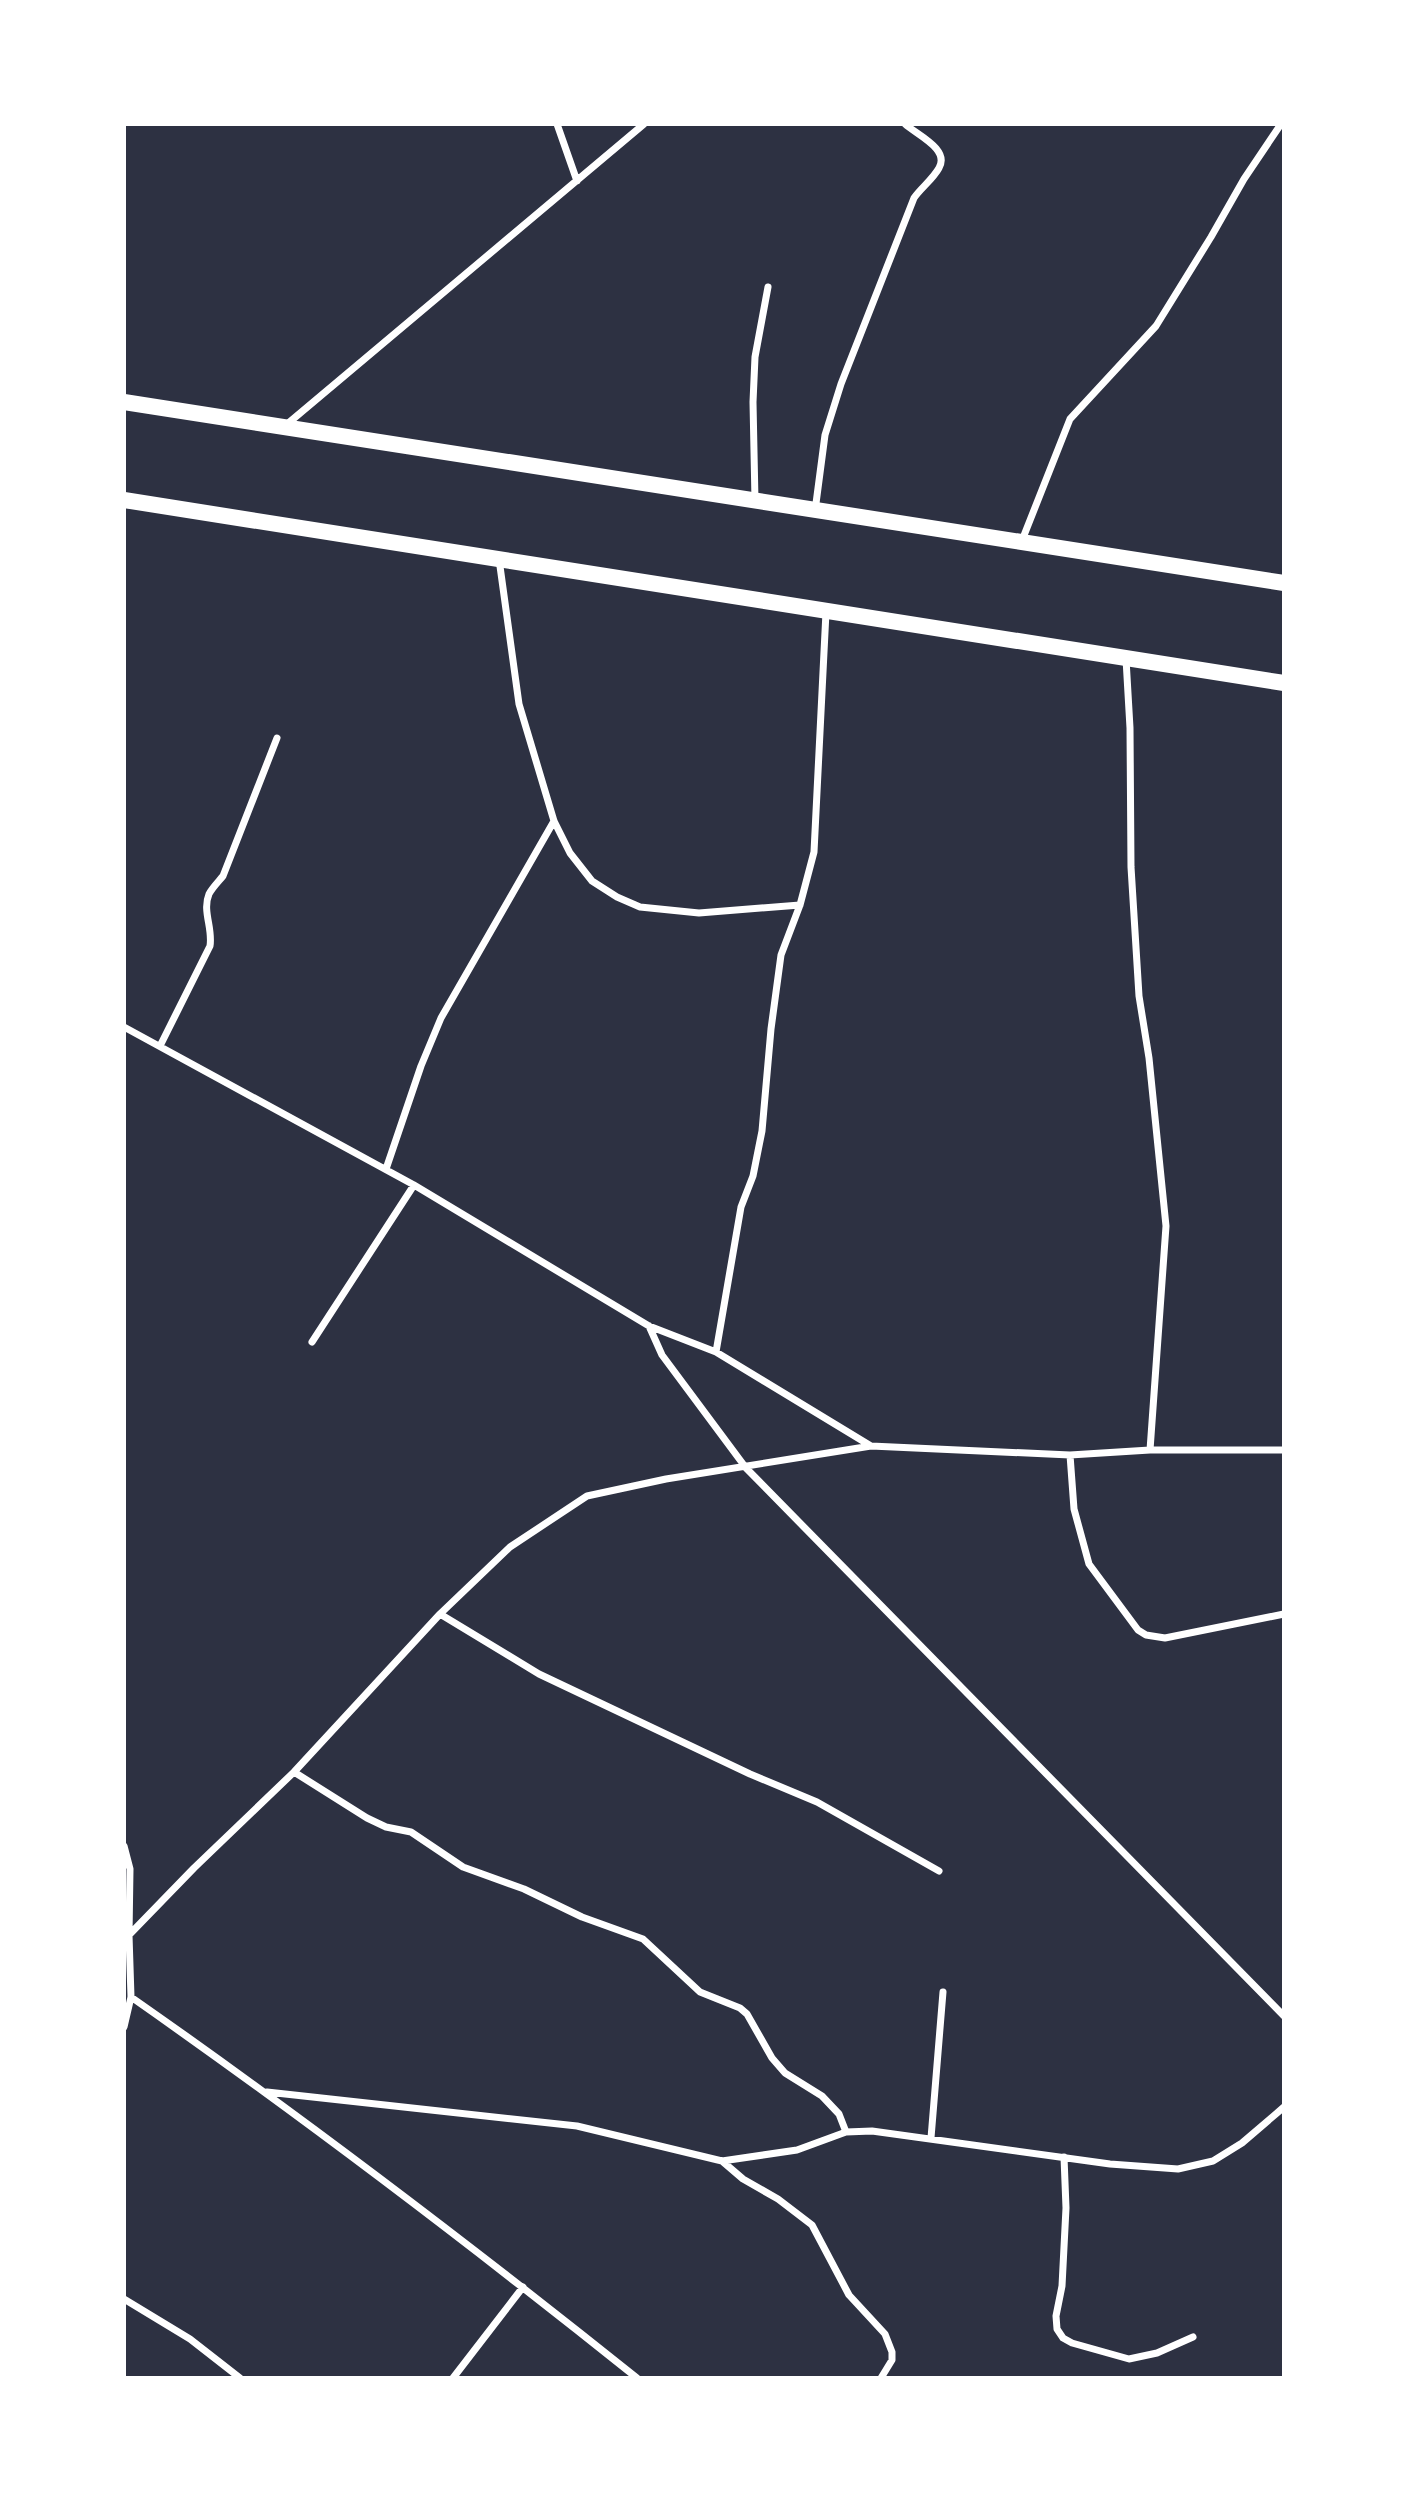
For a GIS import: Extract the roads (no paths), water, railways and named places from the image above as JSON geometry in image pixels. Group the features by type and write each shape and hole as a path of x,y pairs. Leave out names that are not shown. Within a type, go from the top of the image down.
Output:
{"highway":[{"path":"124,402 1284,583"},
{"path":"124,500 1284,683"}],"street":[{"path":"557,124 577,181"},
{"path":"283,428 644,124"},
{"path":"815,511 825,435 841,384 914,198 939,169 942,160 939,149 905,124"},
{"path":"1020,543 1070,419 1156,326 1212,237 1244,179 1281,124"},
{"path":"755,502 755,357 768,287"},
{"path":"499,558 519,704 554,821 569,853 592,881 617,897 640,907 699,913 800,905"},
{"path":"716,1352 741,1207 753,1176 762,1131 781,955 800,905 814,852 826,611"},
{"path":"1126,659 1130,728 1130,867 1139,996 1149,1058 1166,1226 1150,1450"},
{"path":"160,1046 210,946 212,934 206,910 210,894 223,876 277,738"},
{"path":"386,1170 421,1066 441,1018 554,821"},
{"path":"124,1027 414,1185 649,1326 716,1352 871,1446"},
{"path":"312,1342 414,1185"},
{"path":"649,1326 662,1355 746,1468 1284,2016"},
{"path":"126,1935 294,1772 440,1614 510,1547 587,1496 666,1479 871,1446 1070,1455 1150,1450 1284,1450"},
{"path":"1070,1455 1074,1509 1089,1564 1138,1630 1146,1635 1165,1638 1284,1614"},
{"path":"440,1614 539,1674 738,1768 817,1802 939,1871"},
{"path":"294,1772 376,1822 411,1832 463,1867 524,1889 582,1917 643,1939 701,1993 740,2008 747,2014 772,2058 785,2073 822,2096 839,2114 846,2132"},
{"path":"124,1846 130,1869 126,1935 131,1997 124,2026"},
{"path":"932,2138 943,1992"},
{"path":"131,1997 267,2092 523,2287 637,2378"},
{"path":"267,2092 577,2126 722,2161 797,2150 846,2132 872,2130 1110,2164 1178,2169 1213,2161 1242,2143 1284,2107"},
{"path":"1064,2157 1066,2208 1062,2286 1056,2316 1057,2329 1063,2338 1129,2359 1157,2353 1193,2337"},
{"path":"722,2161 743,2179 778,2199 812,2225 849,2295 885,2333 892,2360 881,2378"},
{"path":"453,2378 523,2287"},
{"path":"124,2299 190,2339 240,2378"}]}
